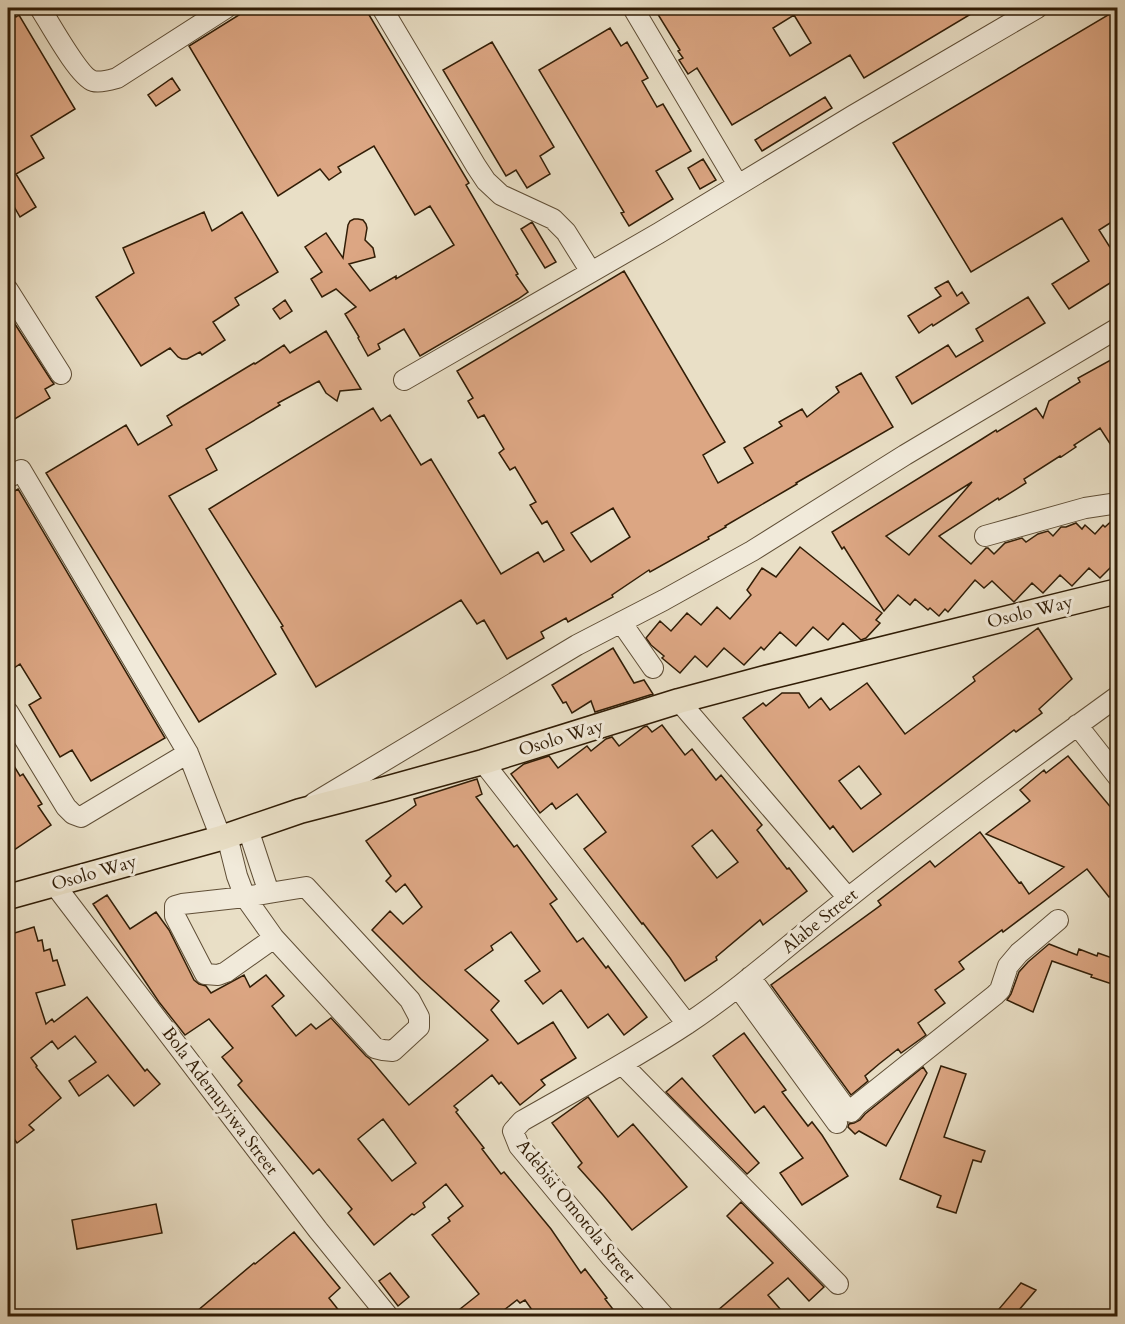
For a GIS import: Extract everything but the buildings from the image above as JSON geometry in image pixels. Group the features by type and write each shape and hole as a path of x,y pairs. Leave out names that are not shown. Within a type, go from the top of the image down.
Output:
{"main road":[{"name":"Osolo Way","path":"8,897 232,834 300,811 483,762 679,701 1118,591"}],"street":[{"path":"40,8 76,66 91,80 102,81 117,78 226,8"},
{"path":"382,8 486,181 501,195 553,219 566,232 591,272"},
{"path":"633,8 738,185"},
{"path":"404,380 1037,8"},
{"path":"8,290 61,374"},
{"path":"300,811 577,645 752,551 1118,328"},
{"path":"8,478 21,470 188,753 232,834 269,893"},
{"path":"985,536 1085,508 1118,503"},
{"path":"621,622 653,668"},
{"name":"Alabe Street","path":"513,1131 522,1120 622,1064 687,1024 744,982 941,826 1118,696"},
{"path":"679,701 848,898"},
{"path":"8,712 66,807 81,818 188,753"},
{"path":"1077,725 1118,777"},
{"path":"483,762 687,1024"},
{"path":"232,834 237,876 245,897 274,938 375,1048 393,1051 419,1027 419,1017 410,1000 306,887 245,897 175,906 175,916 205,974 218,975 226,972 274,938"},
{"name":"Bola Ademuyiwa Street","path":"54,884 318,1230 388,1317"},
{"path":"744,982 851,1112 995,996 1000,990 1008,966 1019,953 1058,920"},
{"path":"744,982 837,1123"},
{"path":"622,1064 838,1284"},
{"name":"Adebisi Omotola Street","path":"513,1131 519,1146 664,1317"}]}
